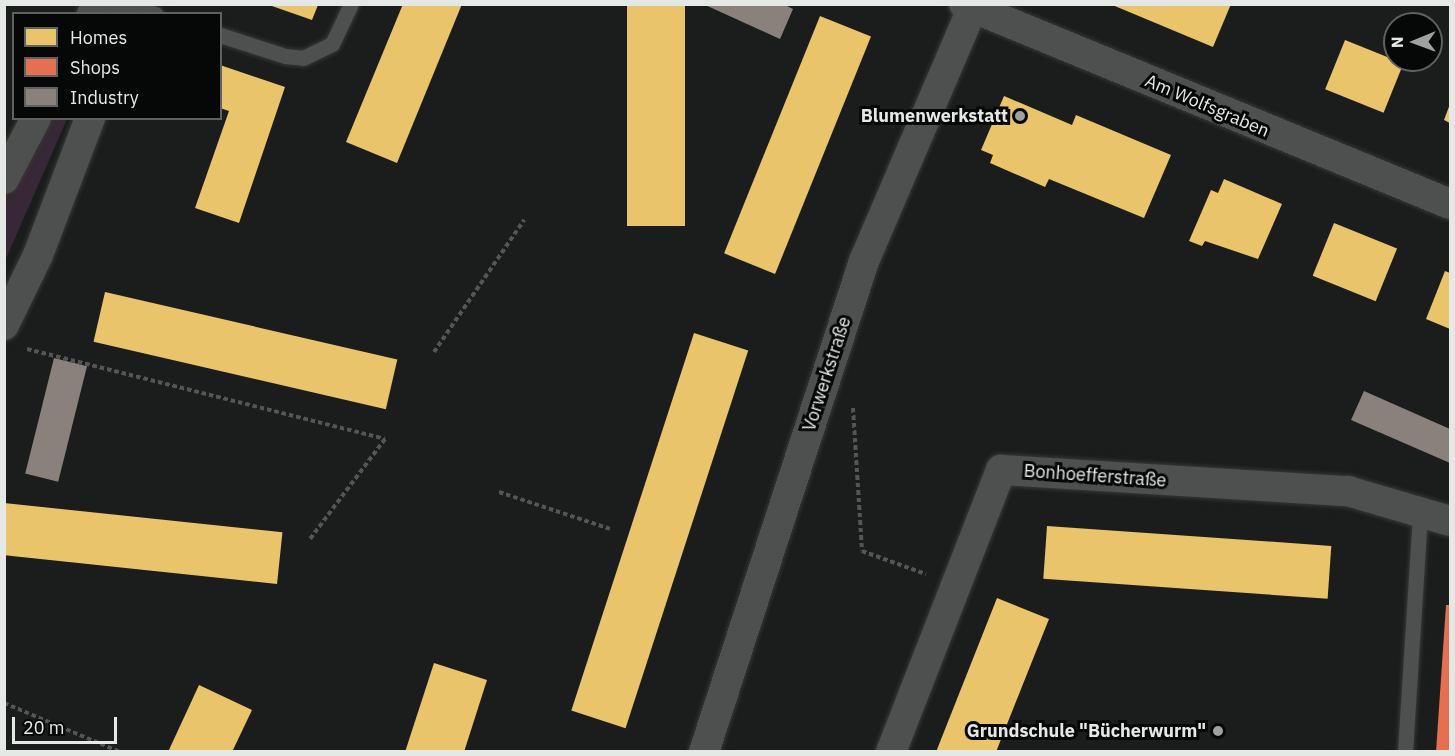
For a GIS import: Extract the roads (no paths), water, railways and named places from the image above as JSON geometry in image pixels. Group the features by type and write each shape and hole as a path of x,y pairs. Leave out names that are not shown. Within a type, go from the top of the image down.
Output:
{"street":[{"name":"Am Wolfsgraben","path":"970,6 1450,204"},
{"name":"Vorwerkstraße","path":"704,752 864,261 970,6"},
{"path":"4,179 35,120"},
{"path":"10,336 89,120"},
{"name":"Bonhoefferstraße","path":"891,752 1001,470 1348,491 1450,521"}],"lane":[{"path":"222,36 285,56 303,58 332,44 351,4"},
{"path":"129,5 149,12"},
{"path":"1405,752 1420,511"}],"place":[{"name":"Blumenwerkstatt","path":"1020,116"},
{"name":"Grundschule \"Bücherwurm\"","path":"1218,731"}]}
